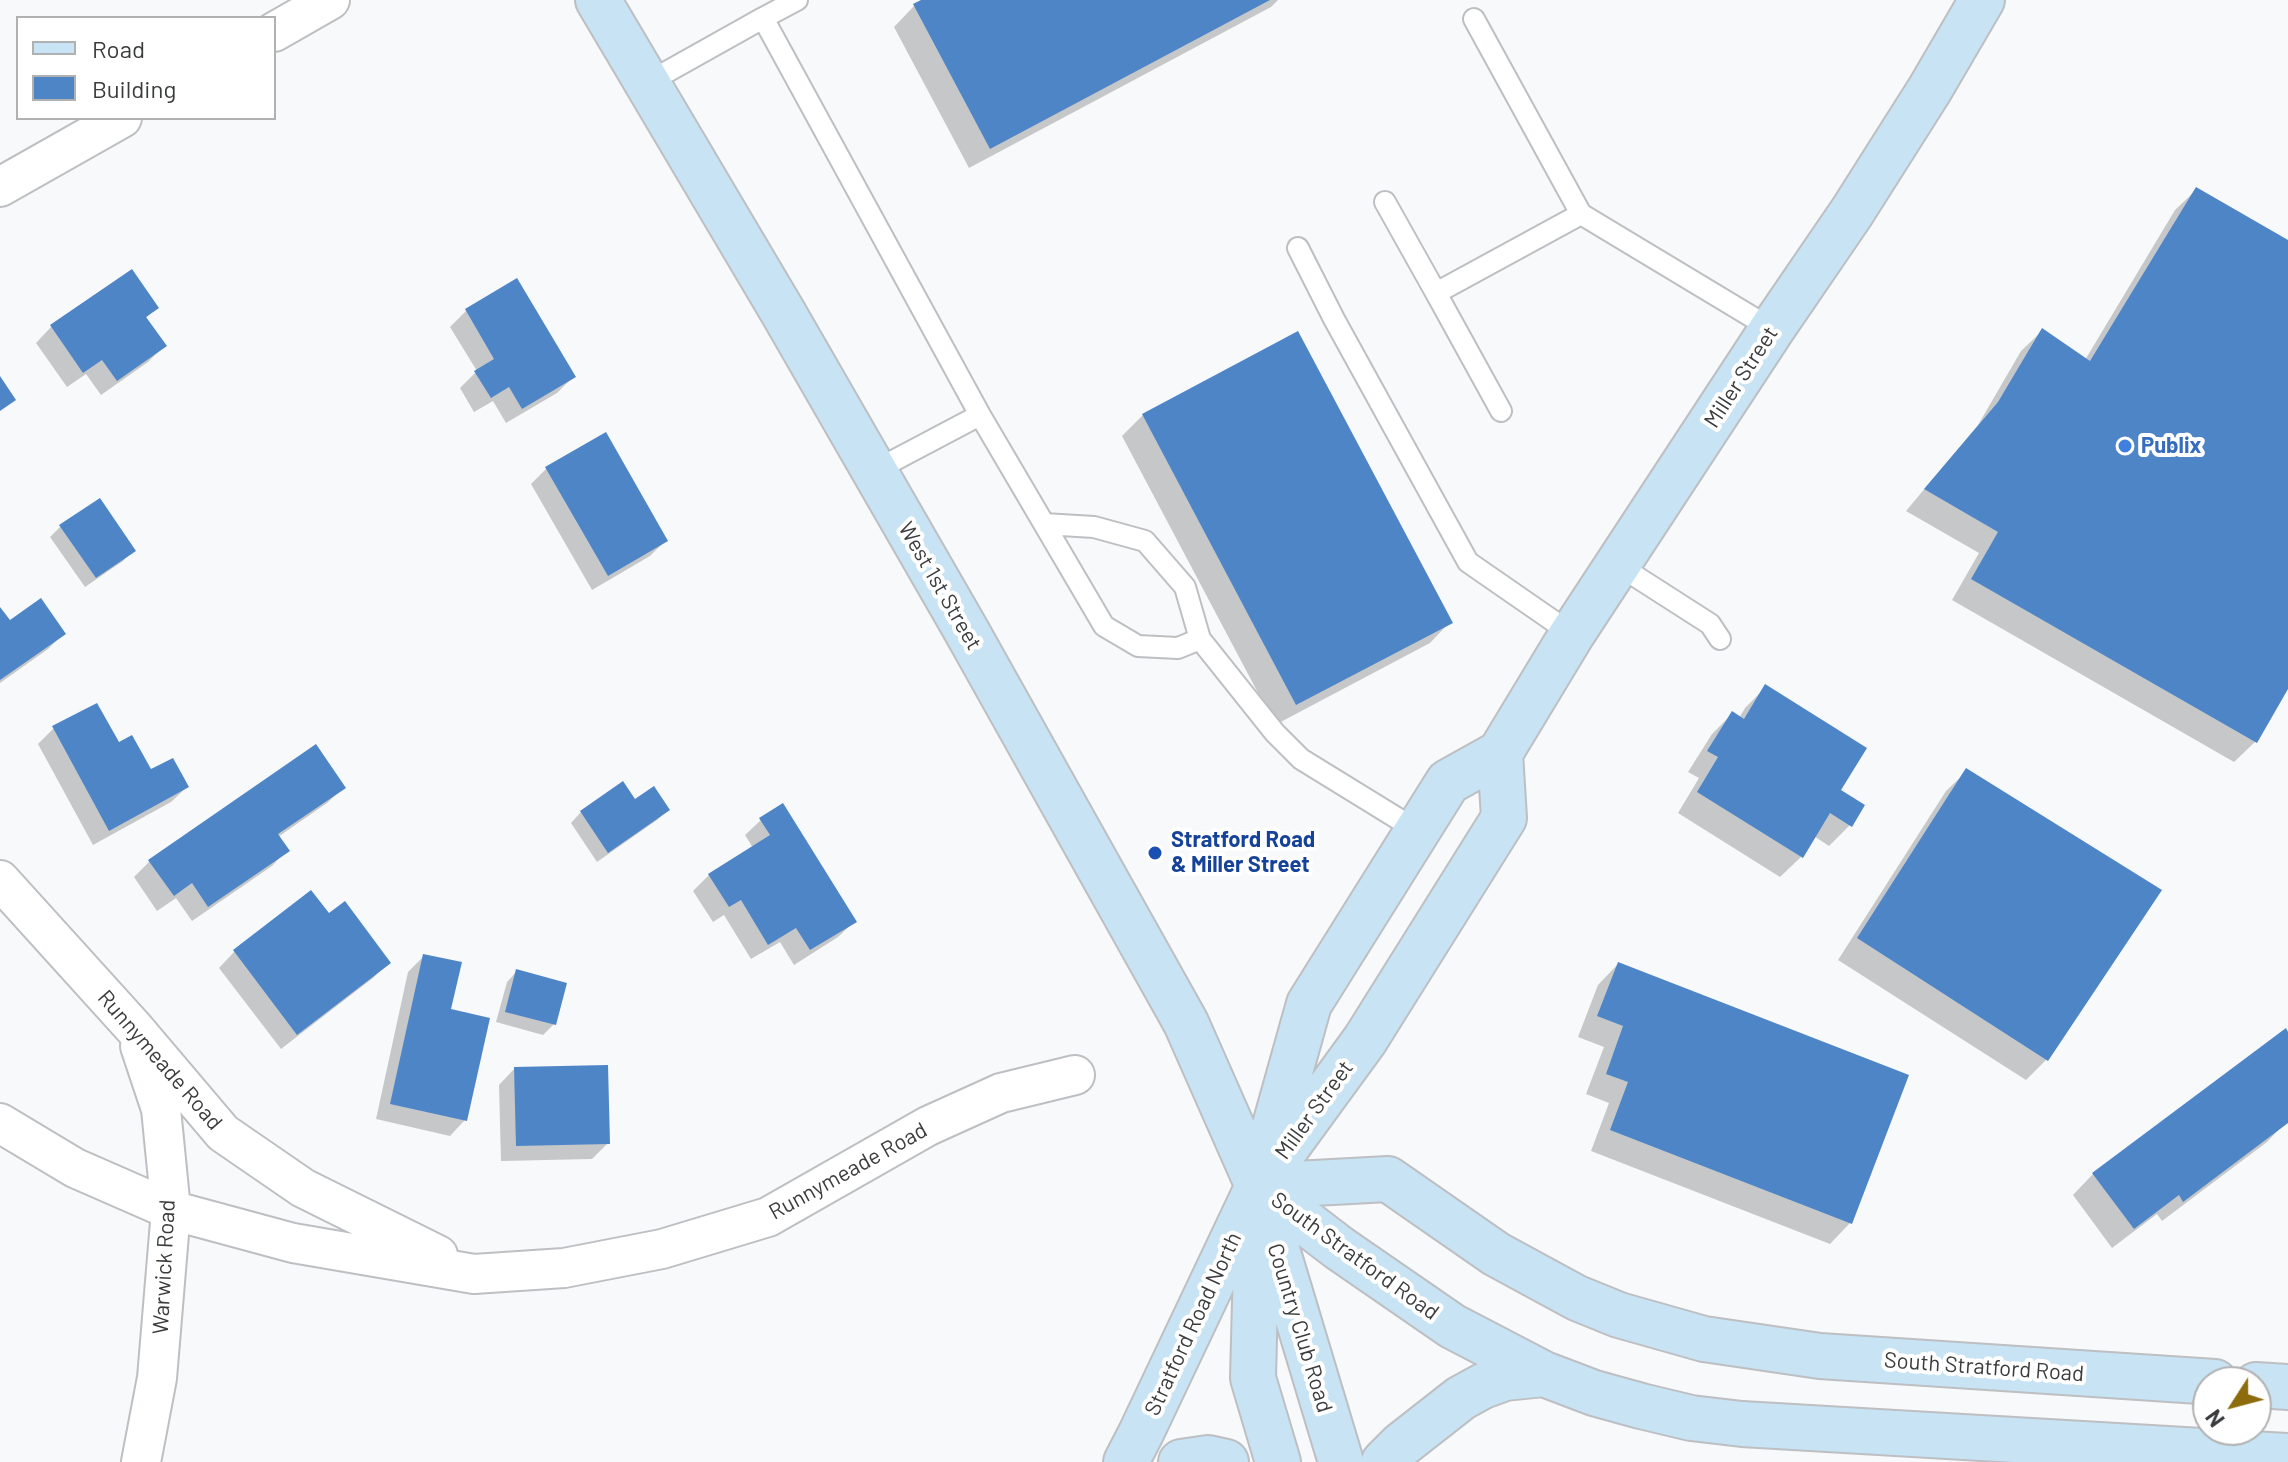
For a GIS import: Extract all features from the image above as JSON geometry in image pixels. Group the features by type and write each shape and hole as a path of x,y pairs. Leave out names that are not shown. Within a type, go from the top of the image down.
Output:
{"main road":[{"name":"West 1st Street","path":"598,0 966,630 1186,1023 1258,1186"},
{"name":"Miller Street","path":"1258,1186 1309,1004 1448,782 1500,753 1572,634 1860,200 1982,0"},
{"name":"Miller Street","path":"1258,1186 1365,1040 1504,818 1500,753"},
{"name":"South Stratford Road","path":"1258,1186 1388,1179 1496,1254 1577,1298 1619,1315 1704,1339 1820,1356 2192,1380"},
{"name":"South Stratford Road","path":"1258,1186 1339,1248 1452,1326 1544,1374 1641,1406 1691,1418 1742,1424 2288,1456"},
{"name":"Stratford Road North","path":"1126,1462 1258,1186"},
{"name":"Country Club Road","path":"1258,1186 1253,1378 1278,1462"},
{"name":"Country Club Road","path":"1258,1186 1341,1462"},
{"path":"1384,1462 1461,1398 1505,1378 1544,1374"},
{"path":"1181,1462 1208,1458 1226,1462"}],"street":[{"path":"276,31 330,0"},
{"path":"0,187 118,120"},
{"name":"Runnymeade Road","path":"0,880 134,1028 223,1133 303,1188 474,1274"},
{"name":"Warwick Road","path":"134,1028 161,1109 171,1210 157,1378 141,1462"},
{"name":"Runnymeade Road","path":"0,1123 75,1168 171,1210 293,1243 474,1274 578,1265 662,1249 768,1217 928,1126 1001,1093 1075,1075"}],"lane":[{"path":"647,83 797,0"},
{"path":"763,18 980,415 1104,626 1138,646 1178,648 1200,639"},
{"path":"1474,19 1581,214 1772,329"},
{"path":"1385,202 1501,411"},
{"path":"1436,293 1581,214"},
{"path":"1298,248 1468,562 1572,634"},
{"path":"874,471 980,415"},
{"path":"1044,524 1094,527 1145,541 1185,587 1200,639 1275,733 1301,759 1418,831"},
{"path":"1618,565 1710,624 1720,639"}],"building":[{"path":"921,0 1270,0 990,149 913,4"},
{"name":"Publix","path":"2196,187 2288,240 2288,689 2257,743 1971,579 1998,532 1924,489 1998,402 2042,328 2090,361"},
{"path":"132,269 159,308 146,317 167,346 117,381 102,360 83,373 50,325"},
{"path":"517,278 576,377 522,409 509,387 491,398 474,371 494,359 465,309"},
{"path":"1298,331 1453,623 1296,705 1142,414"},
{"path":"0,376 16,400 0,411"},
{"path":"606,432 668,541 608,576 545,467"},
{"path":"100,498 136,551 96,578 59,525"},
{"path":"41,598 66,634 0,680 0,607 10,620"},
{"path":"1765,684 1867,748 1841,790 1865,805 1852,827 1830,813 1803,858 1697,792 1718,757 1707,751 1732,711 1744,719"},
{"path":"97,703 119,742 132,735 151,769 173,758 189,787 109,831 52,726"},
{"path":"316,744 346,788 278,834 290,851 208,907 192,883 174,896 148,860"},
{"path":"1966,768 2162,890 2048,1061 1857,938"},
{"path":"623,781 635,799 654,786 670,810 608,853 580,811"},
{"path":"783,803 857,922 810,950 796,928 768,945 741,900 729,907 708,874 770,835 759,818"},
{"path":"311,890 329,913 345,901 391,963 297,1035 233,950"},
{"path":"423,954 462,962 451,1009 490,1018 467,1121 390,1104"},
{"path":"1618,962 1909,1075 1852,1224 1610,1130 1628,1082 1606,1074 1623,1026 1597,1016"},
{"path":"516,969 567,983 556,1025 505,1012"},
{"path":"2286,1028 2288,1123 2183,1202 2179,1195 2134,1229 2092,1173"},
{"path":"608,1065 610,1144 516,1146 514,1067"}],"place":[{"name":"Publix","path":"2125,446"},
{"name":"Stratford Road & Miller Street","path":"1155,853"}]}
